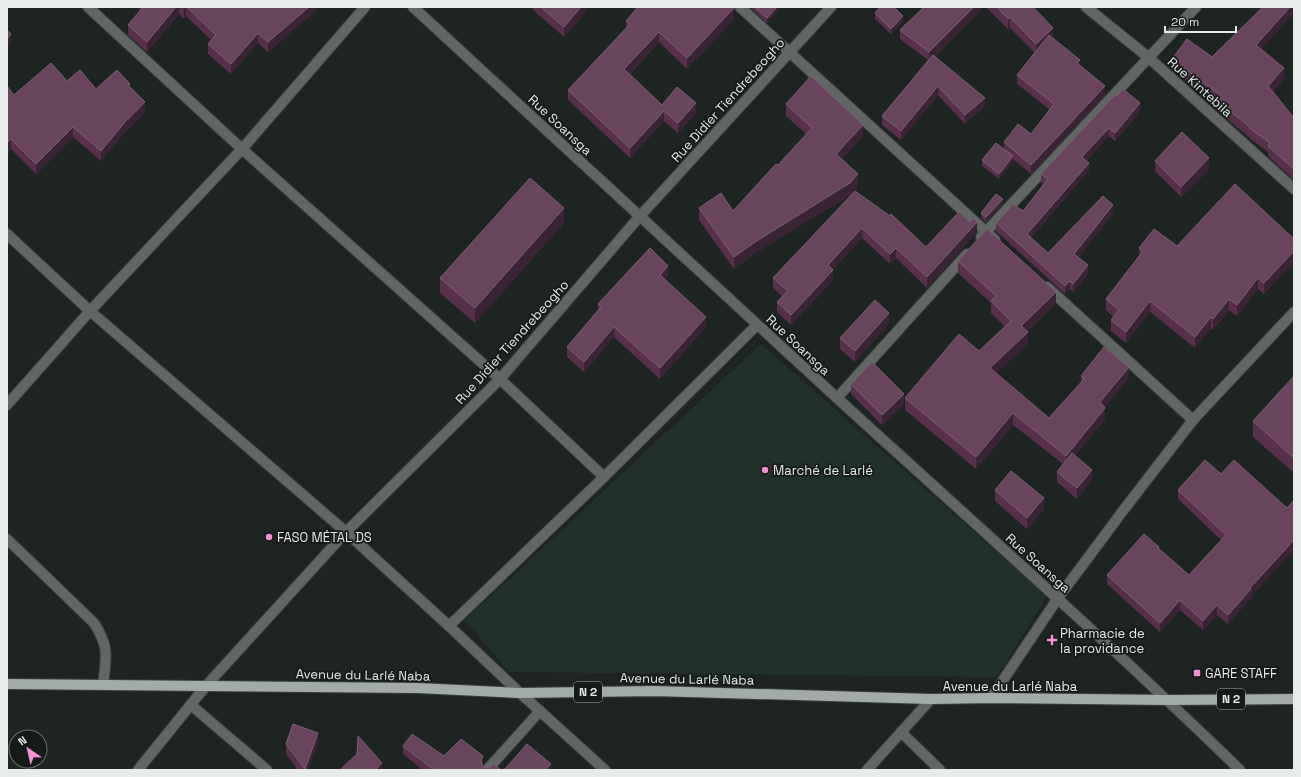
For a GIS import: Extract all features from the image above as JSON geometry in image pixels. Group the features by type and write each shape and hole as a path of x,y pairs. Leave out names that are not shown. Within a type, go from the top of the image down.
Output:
{"main road":[{"name":"Avenue du Larlé Naba","path":"7,684 418,688 520,693 654,691 931,699 1294,699"}],"street":[{"path":"88,7 242,149 500,379 604,477"},
{"path":"7,404 90,311 242,149 365,7"},
{"name":"Rue Soansga","path":"413,7 757,325 1058,598 1168,700 1240,770"},
{"path":"740,7 1003,248"},
{"name":"Rue Didier Tiendrebeogho","path":"138,770 205,687 346,532 500,379 640,216 831,7"},
{"name":"Rue Kintebila","path":"1086,7 1148,58 1294,189"},
{"path":"837,398 986,232 1196,7"},
{"path":"7,234 90,311 346,532 605,770"},
{"path":"1038,279 1193,420"},
{"path":"992,698 1058,598 1193,420 1294,312"},
{"path":"449,626 604,477 757,325"},
{"path":"7,540 94,623 102,635 106,644 103,685"},
{"path":"867,770 931,699"},
{"path":"191,705 267,770"},
{"path":"487,770 540,711"},
{"path":"901,732 940,770"}],"shaded area":[{"name":"Marché de Larlé","path":"761,344 1047,596 997,677 509,672 465,620"}],"building":[{"path":"143,7 176,7 147,42 128,25"},
{"path":"187,7 309,7 268,42 258,33 231,64 208,44 216,35"},
{"path":"541,7 581,7 564,27"},
{"path":"638,7 734,8 687,58 659,32 624,69 662,105 677,87 696,103 678,123 664,111 630,148 568,90 630,24 626,21"},
{"path":"755,7 777,7 767,18"},
{"path":"880,7 894,7 903,16 891,29 875,13"},
{"path":"924,7 974,7 929,52 900,30"},
{"path":"997,7 1033,7 1053,28 1036,44 1010,17 1008,19"},
{"path":"1263,7 1290,7 1256,45 1284,68 1268,86 1294,118 1294,169 1268,146 1270,143 1249,128 1250,127 1216,100 1220,95 1172,59 1187,39 1212,57"},
{"path":"7,30 11,34 7,39"},
{"path":"1049,35 1080,60 1077,63 1105,86 1031,165 1004,142 1018,124 1031,134 1054,104 1017,75"},
{"path":"933,55 985,98 965,115 938,86 901,131 882,116"},
{"path":"51,63 67,81 80,70 96,89 117,70 130,84 128,85 145,102 125,122 101,151 73,127 36,164 11,139 7,143 7,86 14,95"},
{"path":"811,76 863,125 836,154 858,174 850,183 755,242 734,257 699,208 721,193 733,211 776,164 778,165 812,128 786,104"},
{"path":"1123,89 1140,103 1115,133 1109,128 1082,157 1089,163 1027,234 1048,253 1103,196 1113,205 1074,254 1088,265 1073,284 1070,281 1065,286 996,223 1013,204 1023,211 1048,179 1041,174 1115,95 1117,96"},
{"path":"1182,132 1209,158 1181,187 1155,161"},
{"path":"996,143 1013,156 999,174 982,160"},
{"path":"530,178 564,208 475,308 440,278"},
{"path":"1235,184 1294,239 1294,251 1264,283 1258,278 1237,305 1229,299 1213,319 1211,317 1195,337 1150,301 1126,332 1111,320 1119,310 1106,299 1143,251 1139,248 1154,229 1177,246"},
{"path":"855,191 890,216 891,214 926,247 959,212 970,222 973,218 977,222 927,277 896,248 890,254 862,228 828,265 833,270 791,315 777,302 788,291 773,278"},
{"path":"996,194 1003,199 986,217 981,213"},
{"path":"987,229 1056,292 1021,326 1028,332 990,368 1049,418 1084,379 1081,376 1104,347 1129,367 1100,402 1105,408 1066,456 1013,413 976,457 905,398 959,334 979,351 1011,321 991,301 996,296 958,261"},
{"path":"650,248 668,266 660,275 706,317 660,368 614,327 584,362 567,347 601,307 598,304"},
{"path":"875,300 889,313 855,351 840,338"},
{"path":"872,362 904,394 882,415 851,384"},
{"path":"1294,376 1294,456 1293,457 1253,421"},
{"path":"1072,453 1092,470 1077,488 1057,472"},
{"path":"1205,460 1221,474 1234,460 1287,508 1294,500 1294,540 1250,588 1251,589 1228,615 1217,605 1203,621 1180,600 1160,623 1107,575 1144,534 1189,575 1226,535 1178,490"},
{"path":"1011,471 1044,498 1027,518 995,490"},
{"path":"293,724 318,733 305,769 286,744"},
{"path":"412,734 444,756 461,739 483,756 481,761 483,767 489,768 494,764 501,770 434,770 403,746"},
{"path":"358,736 382,763 375,770 340,770 357,754"},
{"path":"527,744 551,764 545,770 504,770"}],"place":[{"name":"Marché de Larlé","path":"765,470"},
{"name":"FASO MÉTAL DS","path":"269,537"},
{"name":"Pharmacie de la providance","path":"1052,640"},
{"name":"GARE STAFF","path":"1197,673"}]}
